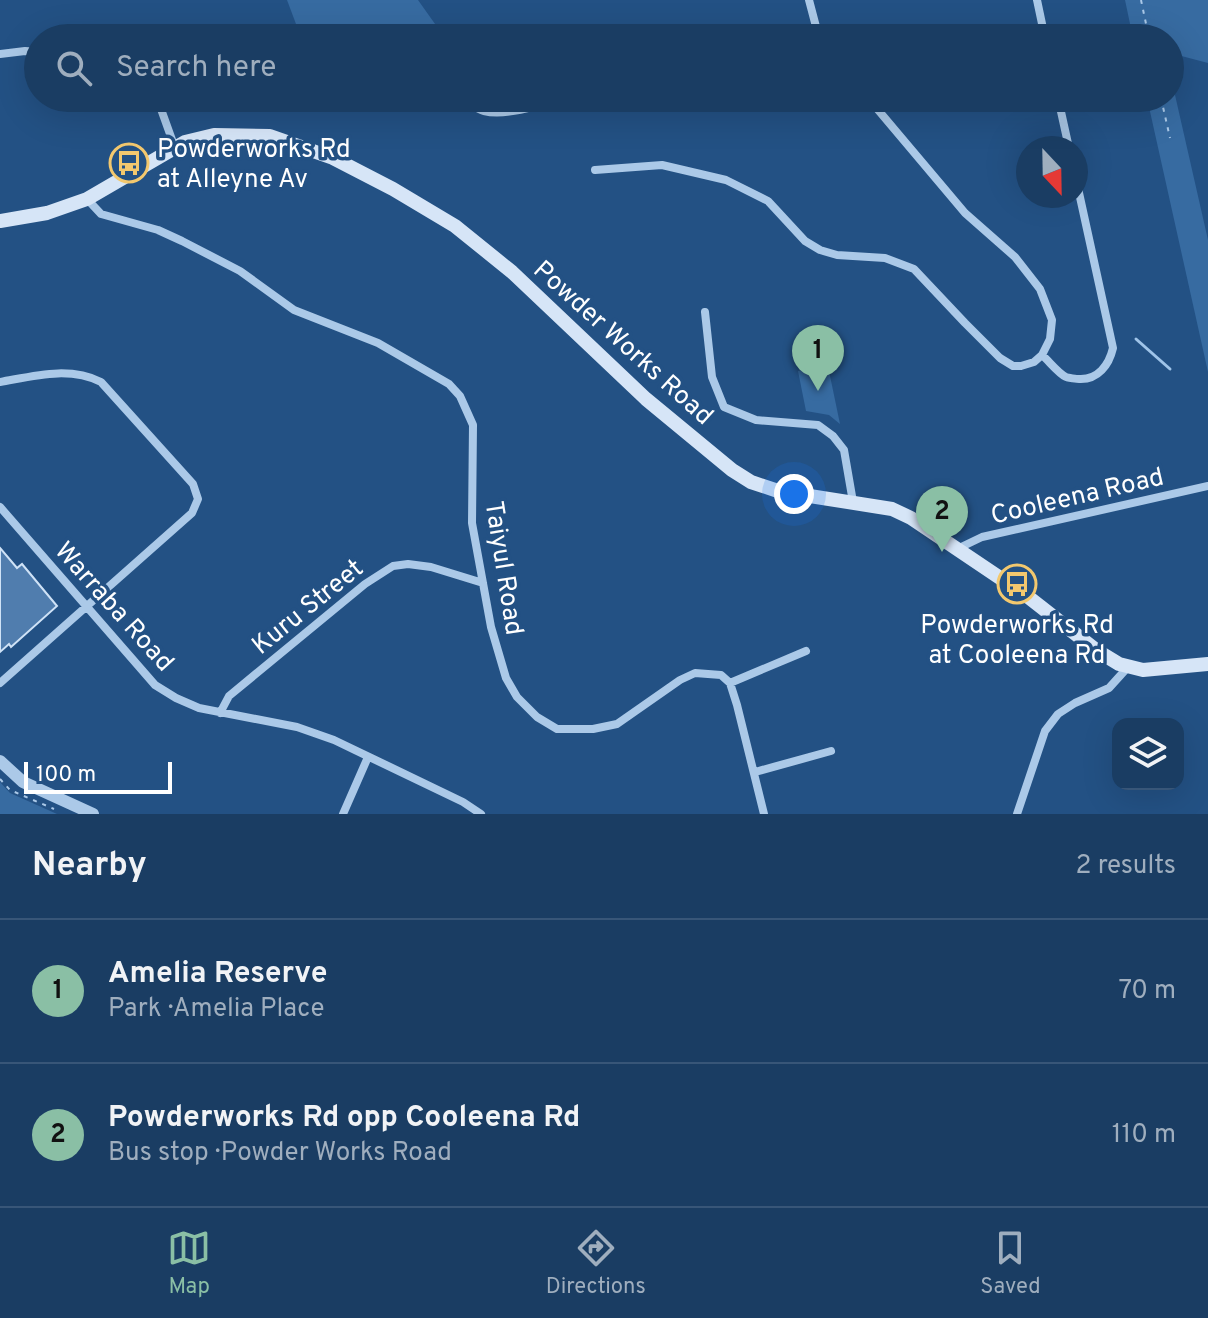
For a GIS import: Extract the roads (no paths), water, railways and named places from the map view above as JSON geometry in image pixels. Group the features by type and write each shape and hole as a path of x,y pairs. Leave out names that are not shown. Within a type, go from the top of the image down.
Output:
{"main road":[{"name":"Powder Works Road","path":"0,221 47,213 87,199 185,142 214,135 270,136 333,158 393,189 476,241 646,399 751,482 778,491 892,509 911,518 1027,596 1109,659 1128,667 1143,670 1208,664"}],"street":[{"path":"809,0 815,24"},
{"path":"1037,0 1042,24"},
{"path":"0,54 24,51"},
{"path":"162,112 175,148"},
{"path":"595,170 662,165 726,180 768,201 805,241 820,250 837,255 885,258 914,269 1000,358 1013,366 1034,362 1042,355 1050,339 1052,320 1040,289 1015,257 965,213 880,112"},
{"path":"1061,112 1066,136"},
{"name":"Taiyul Road","path":"87,199 101,214 158,230 240,271 294,310 378,343 426,369 449,384 460,396 473,425 472,523 491,627 506,678 517,697 537,717 557,729 593,729 617,724 695,673 721,675 730,683"},
{"path":"1042,355 1066,377 1084,379 1095,376 1110,359 1113,348 1082,208"},
{"path":"705,312 712,377 724,407 756,420 818,425 833,436 844,450 853,502"},
{"path":"0,382 60,372 93,377 108,387 193,484 197,493 192,513 0,683"},
{"name":"Cooleena Road","path":"957,550 982,537 1208,486"},
{"name":"Warraba Road","path":"0,507 155,685 199,708 297,727 334,740 463,802 481,814"},
{"name":"Kuru Street","path":"220,713 229,696 365,584 393,566 431,567 483,583"},
{"path":"764,814 730,683 806,651"},
{"path":"1017,814 1045,731 1052,721 1065,709 1114,685 1128,667"},
{"path":"755,772 831,751"},
{"path":"343,814 368,757"},
{"path":"0,761 23,782 93,814"}],"waterway":[{"path":"1136,339 1170,369"}],"place":[{"name":"Powderworks Rd at Alleyne Av","path":"129,163"},
{"name":"Amelia Reserve","path":"818,391"},
{"name":"Powderworks Rd opp Cooleena Rd","path":"942,552"},
{"name":"Powderworks Rd at Cooleena Rd","path":"1017,584"}]}
